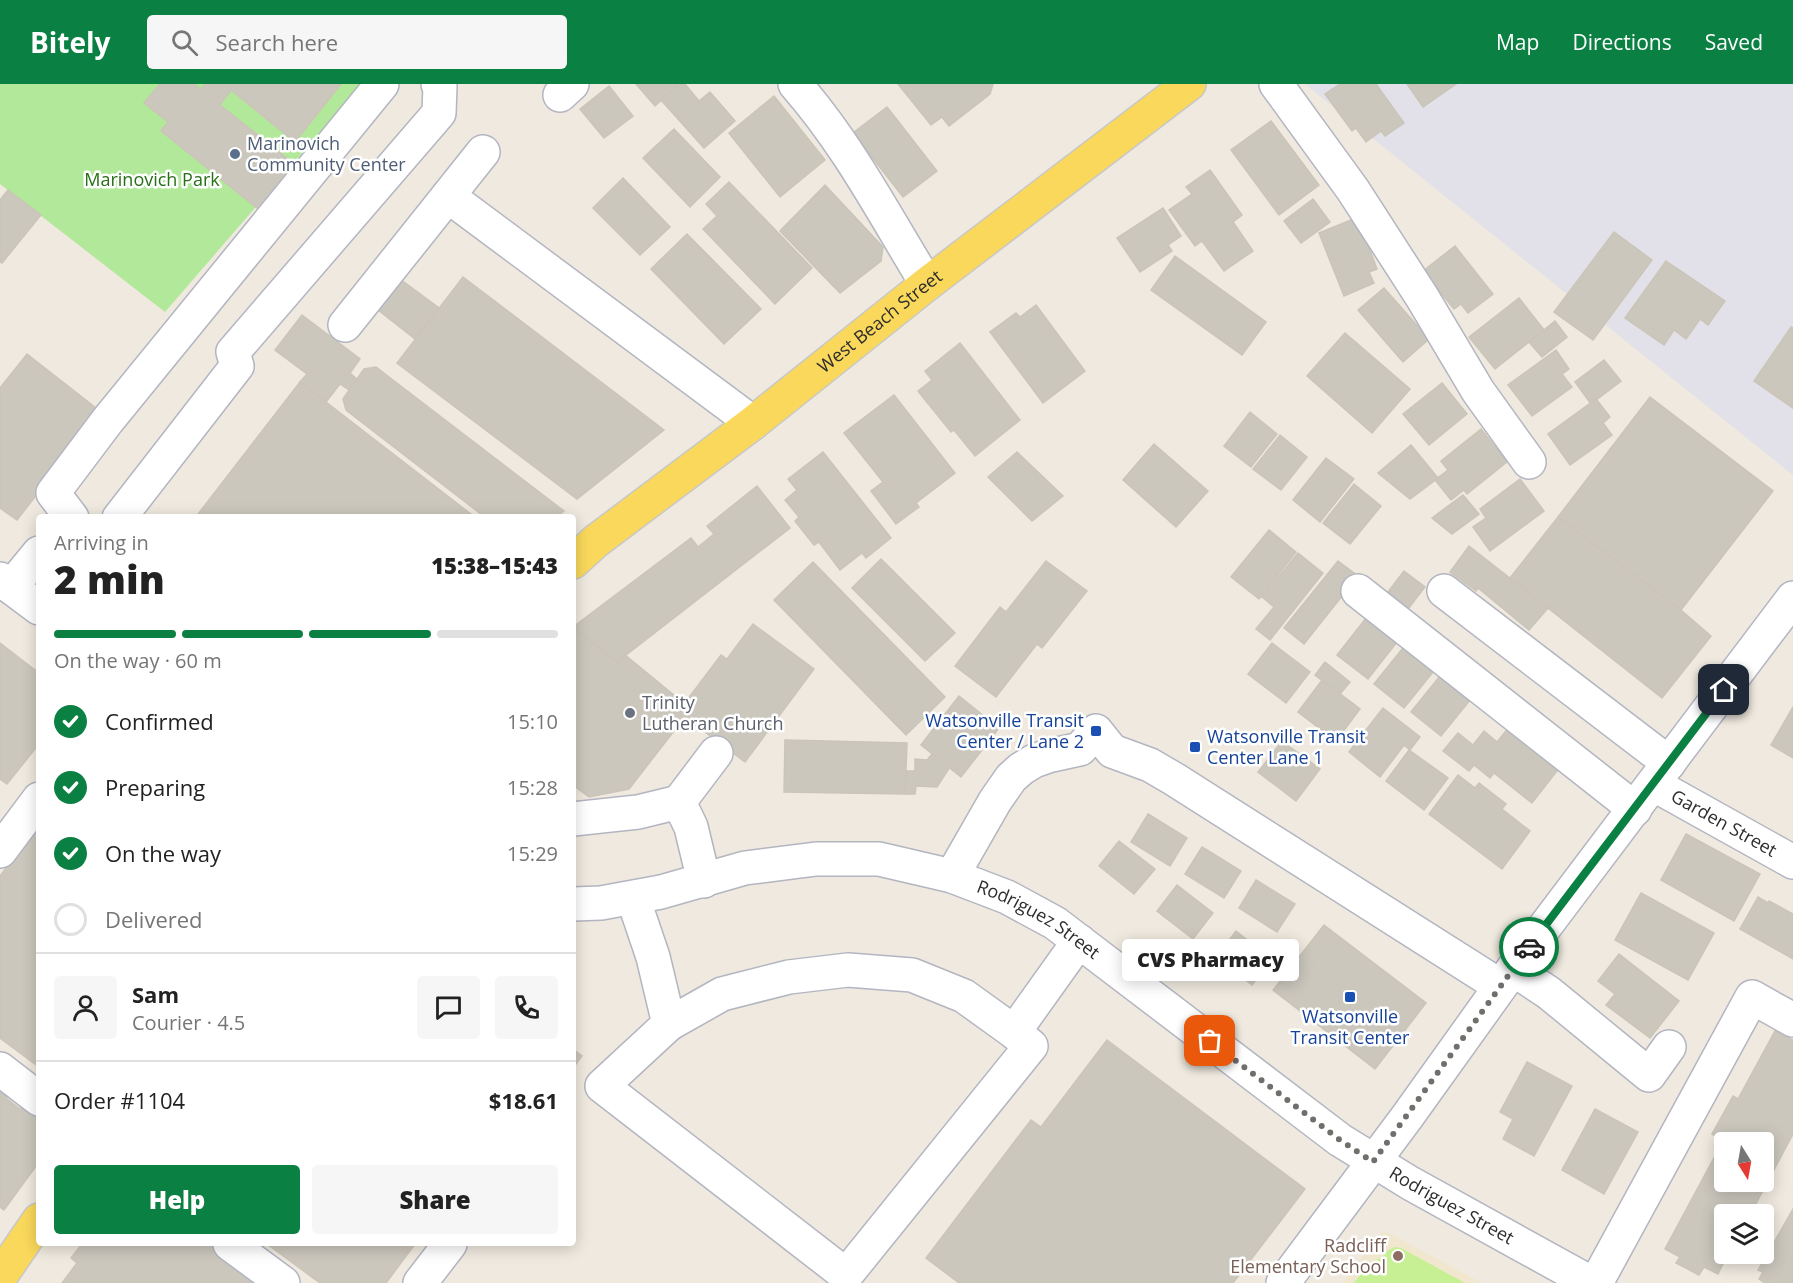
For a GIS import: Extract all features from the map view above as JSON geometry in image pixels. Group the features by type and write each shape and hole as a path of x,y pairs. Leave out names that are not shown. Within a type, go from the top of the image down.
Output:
{"main road":[{"name":"West Beach Street","path":"576,559 596,541 753,423 927,284 1189,84"},
{"path":"0,1277 36,1224"}],"street":[{"path":"69,514 53,493 108,420 382,84"},
{"path":"122,514 237,366 233,352 439,113 440,86 438,84"},
{"path":"795,84 829,126 859,171 927,284"},
{"path":"1276,84 1353,190 1422,297 1478,391 1529,462"},
{"path":"345,325 483,152"},
{"path":"448,196 753,423"},
{"path":"36,556 5,583 36,606"},
{"path":"1358,591 1652,785"},
{"path":"1444,591 1652,785"},
{"path":"1283,1283 1506,977 1793,598"},
{"path":"952,876 995,801 1011,778 1034,761 1080,749 1096,731 1112,751 1150,765 1506,977 1549,993 1649,1075 1669,1047"},
{"path":"576,819 638,812 680,802 716,753"},
{"name":"Garden Street","path":"1652,785 1793,862"},
{"path":"680,802 691,827 704,880"},
{"path":"0,851 36,803"},
{"name":"Rodriguez Street","path":"576,904 633,898 745,868 816,859 879,859 952,876 1006,897 1055,923 1340,1140 1373,1162 1591,1283"},
{"path":"633,898 653,957 669,1024"},
{"path":"1014,1032 1080,940"},
{"path":"848,970 912,975 964,996 1031,1046 848,1280 588,1086 669,1024 723,994 789,977 848,970"},
{"path":"1596,1283 1752,997 1793,1020"},
{"path":"0,1069 36,1098"},
{"path":"233,1246 283,1283"},
{"path":"420,1283 448,1246"}],"shaded area":[{"path":"1305,84 1793,84 1793,475"},
{"name":"Radcliff Elementary School","path":"1383,1230 1482,1283 1343,1283"}],"green space":[{"name":"Marinovich Park","path":"0,84 362,84 165,312 0,184"},
{"path":"1395,1247 1401,1248 1465,1283 1354,1283 1369,1263 1381,1258"}],"building":[{"name":"Marinovich Community Center","path":"160,84 194,84 201,89 205,84 341,84 295,142 231,90 220,105 298,167 262,212 161,131 168,122 144,103"},
{"path":"636,84 679,84 655,106"},
{"path":"679,84 685,84 699,101 710,92 735,121 704,148 661,100"},
{"path":"898,84 993,84 990,94 949,126 942,117 931,125"},
{"path":"1340,84 1376,84 1404,123 1385,136 1381,131 1366,142 1356,128 1352,131 1325,94"},
{"path":"1407,84 1456,84 1423,107"},
{"path":"609,86 633,116 604,138 580,109"},
{"path":"774,96 825,160 780,197 729,133"},
{"path":"887,107 937,171 903,197 853,133"},
{"path":"1271,121 1319,185 1279,215 1231,150"},
{"path":"674,129 720,177 690,207 643,158"},
{"path":"1210,170 1242,215 1233,222 1253,251 1224,271 1202,241 1195,246 1169,210 1192,194 1186,187"},
{"path":"623,178 670,227 640,255 593,208"},
{"path":"729,182 812,268 775,304 703,229 717,216 706,204"},
{"path":"825,185 883,247 881,261 840,293 780,231"},
{"path":"8,190 41,215 2,263 0,262 0,200"},
{"path":"1313,199 1330,222 1301,243 1284,221"},
{"path":"1163,208 1181,236 1168,245 1172,251 1140,272 1117,238"},
{"path":"1356,218 1372,244 1368,245 1377,269 1369,272 1374,283 1344,296 1319,233"},
{"path":"1614,232 1652,260 1593,340 1554,312"},
{"path":"687,234 761,309 724,344 651,269"},
{"path":"1455,246 1493,294 1468,313 1461,304 1454,309 1423,271"},
{"path":"1175,256 1266,322 1242,355 1151,290"},
{"path":"1666,261 1725,301 1708,325 1700,319 1686,339 1674,330 1664,345 1625,318"},
{"path":"463,277 664,430 577,499 397,363"},
{"path":"400,279 439,308 415,339 377,309"},
{"path":"1384,288 1429,339 1403,362 1358,310"},
{"path":"1519,298 1544,330 1495,369 1469,337"},
{"path":"1036,305 1085,371 1043,403 990,332 1016,313 1020,317"},
{"path":"302,315 360,359 350,373 357,379 349,390 340,384 326,402 300,382 307,374 275,350"},
{"path":"1555,321 1567,337 1542,357 1529,342"},
{"path":"1791,327 1793,328 1793,408 1754,381"},
{"path":"1345,333 1410,389 1372,433 1307,376"},
{"path":"960,343 1020,420 975,456 954,430 951,432 918,391 932,380 925,371"},
{"path":"1556,350 1569,369 1562,374 1572,387 1532,416 1508,385"},
{"path":"27,354 101,412 17,520 0,508 0,388"},
{"path":"1604,360 1621,381 1591,404 1575,382"},
{"path":"376,367 564,511 560,514 481,514 346,410 343,399 364,369"},
{"path":"300,382 471,514 198,514"},
{"path":"1442,383 1467,414 1429,445 1403,414"},
{"path":"894,395 955,473 916,503 919,507 896,524 871,491 883,482 844,433"},
{"path":"1650,397 1773,491 1681,610 1558,517"},
{"path":"1596,399 1610,417 1603,423 1612,435 1570,465 1548,434"},
{"path":"1250,412 1277,434 1251,467 1224,446"},
{"path":"1481,429 1507,462 1467,494 1464,490 1451,500 1435,480 1448,470 1441,461"},
{"path":"1280,435 1307,457 1281,490 1253,469"},
{"path":"1154,444 1208,491 1176,527 1123,480"},
{"path":"1411,445 1438,478 1410,499 1378,473"},
{"path":"823,452 891,538 866,558 862,553 840,570 819,542 814,545 795,521 799,517 785,500 797,490 788,479"},
{"path":"1017,452 1063,496 1032,521 988,477"},
{"path":"1326,458 1354,479 1320,522 1293,500"},
{"path":"1520,479 1544,511 1490,551 1473,527 1486,518 1480,509"},
{"path":"1354,484 1381,506 1350,544 1323,523"},
{"path":"757,486 790,528 617,662 576,629 576,625 691,538 698,547 714,534 707,526"},
{"path":"1463,495 1479,514 1452,534 1432,518"},
{"path":"1558,517 1681,610 1711,636 1662,698 1510,578"},
{"path":"1269,530 1296,552 1259,599 1231,577"},
{"path":"1469,546 1548,608 1529,630 1478,588 1476,591 1450,572"},
{"path":"1298,553 1323,573 1270,640 1256,629 1274,607 1262,597"},
{"path":"881,559 955,633 925,661 852,588"},
{"path":"1046,561 1087,591 1042,648 1037,644 996,697 955,666 1000,607 1006,612"},
{"path":"1338,561 1358,576 1304,644 1284,628"},
{"path":"813,562 945,697 906,735 774,600"},
{"path":"1404,571 1425,587 1405,613 1384,597"},
{"path":"1370,613 1401,637 1368,679 1337,655"},
{"path":"753,624 814,669 745,762 685,717 691,709 684,704 721,655 727,659"},
{"name":"Trinity Lutheran Church","path":"576,629 617,662 625,655 691,709 629,789 589,797 576,787"},
{"path":"0,643 36,671 36,748 7,784 0,779"},
{"path":"1272,643 1310,672 1286,703 1248,674"},
{"path":"1407,643 1437,667 1404,708 1374,684"},
{"path":"1325,662 1350,682 1340,694 1315,675"},
{"path":"1444,671 1474,695 1441,736 1411,712"},
{"path":"1322,680 1360,709 1336,741 1298,712"},
{"path":"959,696 999,728 961,777 921,745"},
{"path":"1793,707 1793,758 1771,745"},
{"path":"1383,708 1420,737 1410,750 1404,745 1380,777 1349,752"},
{"path":"1510,726 1558,751 1548,764 1557,771 1532,803 1494,773 1490,778 1474,765 1469,771 1443,751 1458,733 1473,745 1484,731 1497,742"},
{"path":"785,740 907,743 905,794 784,792"},
{"path":"1282,741 1320,769 1296,801 1258,772"},
{"path":"1409,750 1448,778 1424,810 1386,781"},
{"path":"932,754 950,767 937,787 916,786 915,794 905,794 906,771 915,771 915,759 927,760"},
{"path":"1458,775 1475,788 1479,783 1506,804 1502,809 1530,831 1502,869 1429,814"},
{"path":"1148,814 1187,838 1170,866 1131,842"},
{"path":"36,828 36,1065 0,1038 0,876"},
{"path":"1686,834 1760,874 1734,921 1661,880"},
{"path":"1119,841 1155,869 1134,894 1099,866"},
{"path":"1202,847 1241,871 1224,898 1185,874"},
{"path":"1256,880 1295,904 1277,932 1239,908"},
{"path":"1177,885 1213,913 1193,939 1157,911"},
{"path":"1641,893 1714,933 1688,980 1615,940"},
{"path":"1758,897 1793,914 1793,959 1740,929"},
{"name":"Watsonville Transit Center","path":"1324,925 1426,1003 1375,1069 1273,990"},
{"path":"1236,931 1272,959 1252,985 1216,957"},
{"path":"1619,954 1679,1001 1650,1038 1606,1005 1615,994 1598,981"},
{"path":"1775,1031 1793,1040 1793,1134 1774,1170 1774,1132 1714,1132 1714,1135 1712,1134 1733,1096 1738,1099"},
{"path":"1107,1040 1305,1189 1233,1283 959,1283 926,1258 1031,1120 1041,1127"},
{"path":"576,1051 582,1056 576,1064"},
{"path":"1527,1062 1572,1086 1534,1156 1503,1139 1513,1119 1500,1112"},
{"path":"0,1081 12,1090 6,1098 20,1109 26,1100 36,1107 36,1166 4,1210 0,1207"},
{"path":"1595,1109 1638,1132 1604,1194 1562,1170"},
{"path":"1714,1158 1714,1192 1762,1192 1756,1204 1714,1204 1714,1264 1723,1264 1718,1274 1704,1267 1699,1275 1676,1263 1680,1257 1665,1249"},
{"path":"1793,1209 1793,1283 1765,1283 1759,1279 1763,1272 1758,1270 1761,1264 1774,1264 1774,1242"},
{"path":"80,1246 224,1246 274,1283 62,1283 77,1263 71,1258"},
{"path":"270,1246 414,1246 386,1283 320,1283"}],"way so far":[{"path":"1210,1041 1340,1140 1373,1162 1529,947"}],"place":[{"name":"Marinovich Community Center","path":"235,154"},
{"name":"Trinity Lutheran Church","path":"630,713"},
{"name":"Watsonville Transit Center / Lane 2","path":"1096,731"},
{"name":"Watsonville Transit Center Lane 1","path":"1195,747"},
{"name":"Watsonville Transit Center","path":"1350,997"},
{"name":"CVS Pharmacy","path":"1210,1041"},
{"name":"Radcliff Elementary School","path":"1398,1256"}],"route":[{"path":"1529,947 1724,690"}]}
